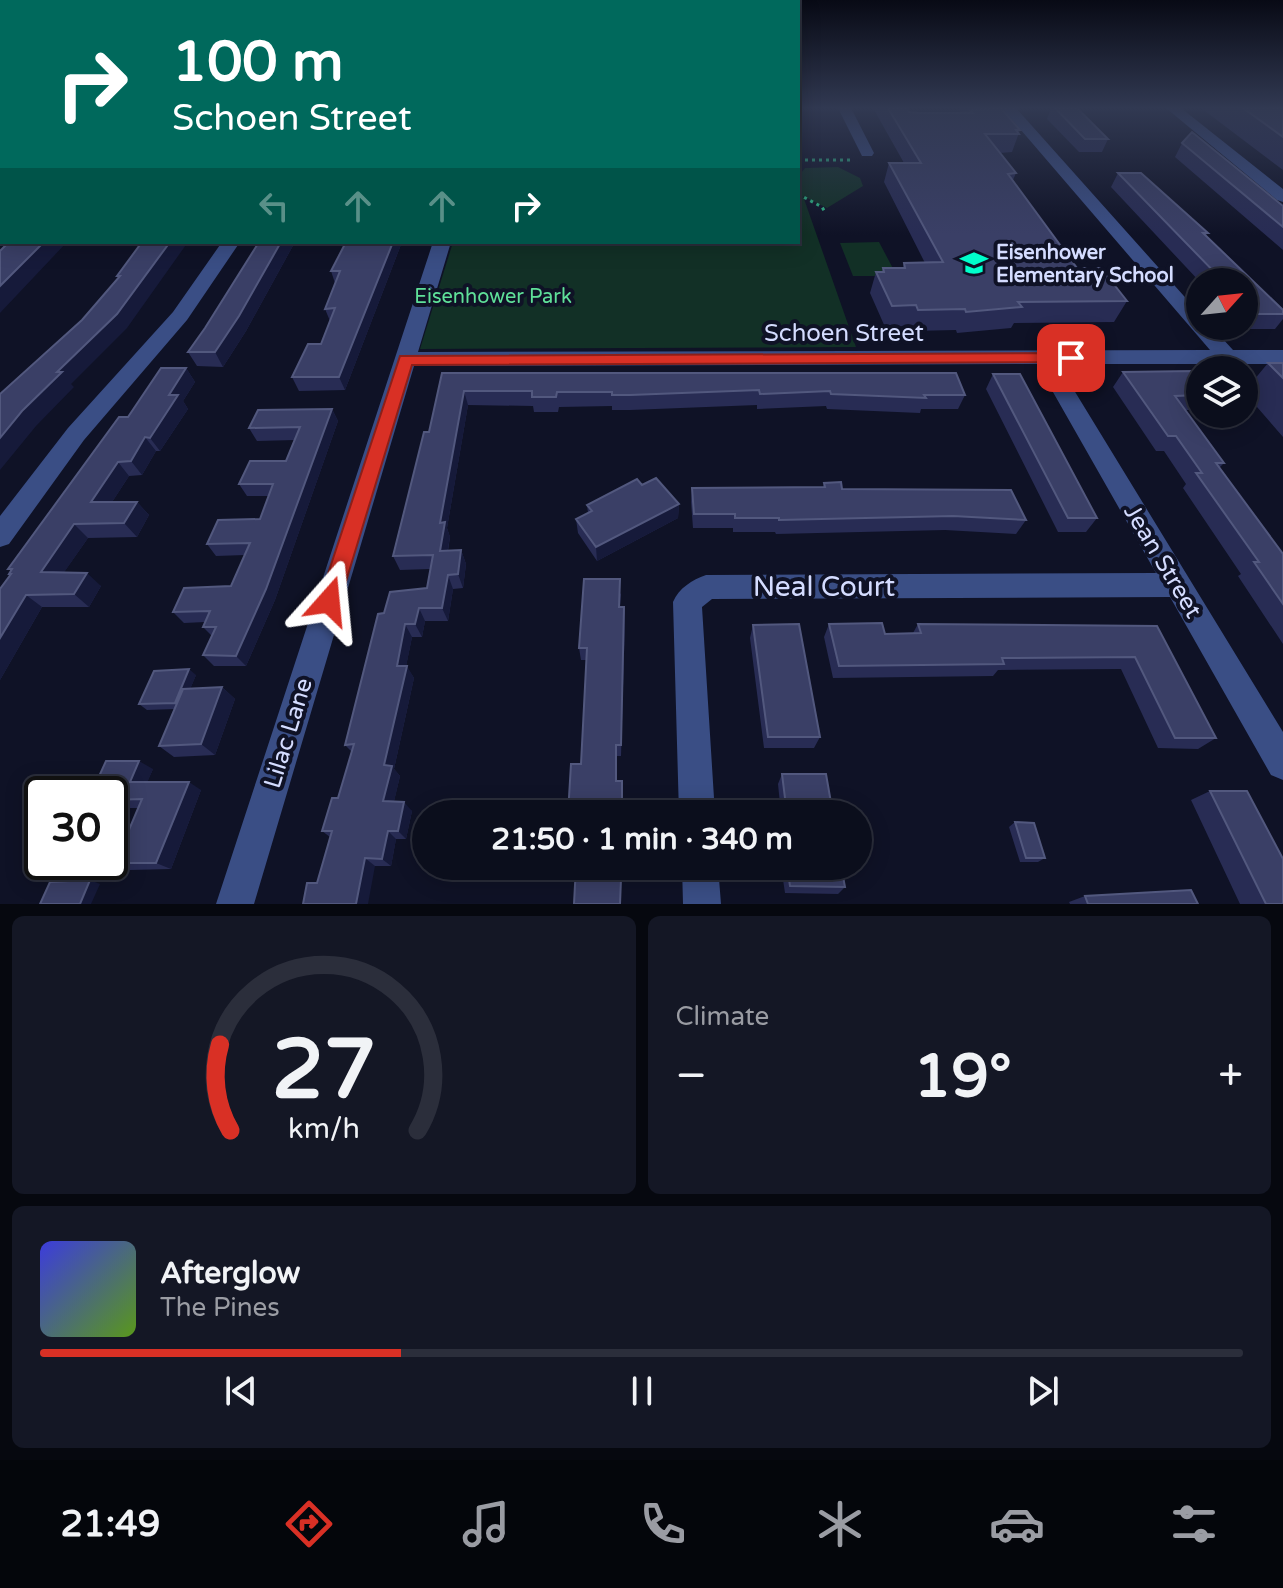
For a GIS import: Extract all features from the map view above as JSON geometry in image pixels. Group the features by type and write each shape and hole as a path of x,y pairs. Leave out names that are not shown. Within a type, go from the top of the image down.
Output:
{"street":[{"path":"861,150 863,156"},
{"path":"1045,150 1226,356"},
{"path":"1225,150 1283,197"},
{"path":"0,536 76,434 180,316 230,244"},
{"name":"Lilac Lane","path":"235,904 441,244"},
{"name":"Schoen Street","path":"1258,357 1283,357"},
{"name":"Jean Street","path":"1044,358 1283,763"},
{"name":"Schoen Street","path":"405,359 1186,358"},
{"name":"Neal Court","path":"696,800 687,602 706,587 1178,585"},
{"path":"701,880 702,904"}],"path":[{"path":"800,160 863,156"},
{"path":"800,195 822,207 825,212"}],"green space":[{"name":"Eisenhower Park","path":"838,167 860,178 863,186 827,208 803,196 856,347 420,349 452,244 800,244 800,174 805,168"},
{"path":"879,242 897,276 853,276 840,243"}],"building":[{"name":"Eisenhower Elementary School","path":"913,150 998,150 1016,173 1008,174 1077,268 1101,268 1127,301 1018,302 1022,307 966,312 965,309 918,310 916,305 892,306 876,272 884,272 883,268 905,268 904,263 943,262 889,163 921,163"},
{"path":"1191,150 1214,150 1283,206 1283,227"},
{"path":"1118,173 1141,173 1208,233 1203,233 1239,268 1210,268"},
{"path":"7,244 42,244 0,286 0,251"},
{"path":"141,244 169,244 117,314 57,372 62,372 22,411 0,438 0,394 82,320 120,276 117,276"},
{"path":"258,244 280,244 215,352 188,352"},
{"path":"345,244 392,244 339,377 292,377 308,344 321,344 335,308 325,309 340,271 331,271"},
{"path":"1258,286 1283,310 1283,314 1258,314"},
{"path":"1268,363 1283,363 1283,378"},
{"path":"161,368 186,368 169,395 178,395 150,438 145,437 131,461 118,462 91,502 137,502 124,523 74,524 41,572 87,573 74,594 26,595 0,638 0,589 11,574 12,569 8,569 119,417 128,417"},
{"path":"1186,371 1186,396 1175,396 1186,411 1186,428 1198,428 1224,463 1216,463 1283,554 1283,604 1254,562 1259,562 1196,473 1202,473 1176,436 1168,436 1123,372"},
{"path":"442,373 956,373 965,395 924,395 926,398 831,394 830,391 760,394 759,390 630,395 557,392 556,397 532,397 532,391 464,391 440,523 445,522 440,551 461,550 458,574 448,575 442,608 419,608 415,624 405,624 397,666 407,666 384,765 392,766 383,801 404,802 398,831 388,831 382,859 365,858 356,904 303,904 307,883 317,883 332,831 322,831 332,798 338,798 354,744 345,745 378,614 384,613 390,592 427,588 433,555 393,556 424,432 429,432"},
{"path":"993,374 1020,374 1097,518 1068,518"},
{"path":"332,409 266,589 236,656 203,655 216,627 203,627 210,611 173,612 184,588 231,586 250,543 207,544 218,520 260,519 273,484 239,484 250,461 286,461 300,427 249,428 258,410"},
{"path":"656,478 679,504 596,547 576,519 592,511 587,505 637,479 642,485"},
{"path":"841,482 842,489 1011,490 1026,520 953,516 779,520 735,518 735,514 694,514 692,488 825,487 824,483"},
{"path":"584,579 620,579 619,607 624,607 621,745 616,745 616,781 622,781 622,800 569,800 571,764 581,764 587,648 579,648"},
{"path":"882,623 885,634 921,633 918,624 1157,626 1216,738 1175,738 1135,657 1002,658 1004,664 839,666 829,624"},
{"path":"799,624 820,737 768,737 753,625"},
{"path":"189,669 175,703 139,704 154,671"},
{"path":"222,687 201,744 159,746 183,689"},
{"path":"106,761 139,761 130,782 189,782 156,863 128,863 128,832 142,799 128,799 128,776 99,776"},
{"path":"782,774 826,774 831,800 785,800"},
{"path":"1210,791 1247,791 1283,859 1283,904 1266,904"},
{"path":"1015,822 1034,823 1045,858 1026,858"},
{"path":"90,880 80,904 40,904 50,882"},
{"path":"575,880 621,880 620,904 574,904"},
{"path":"789,880 844,880 845,887 790,886"},
{"path":"1191,890 1198,904 1088,904 1085,896"}],"place":[{"name":"Eisenhower Elementary School","path":"974,263"}],"route":[{"path":"329,601 405,359 1071,358"}]}
